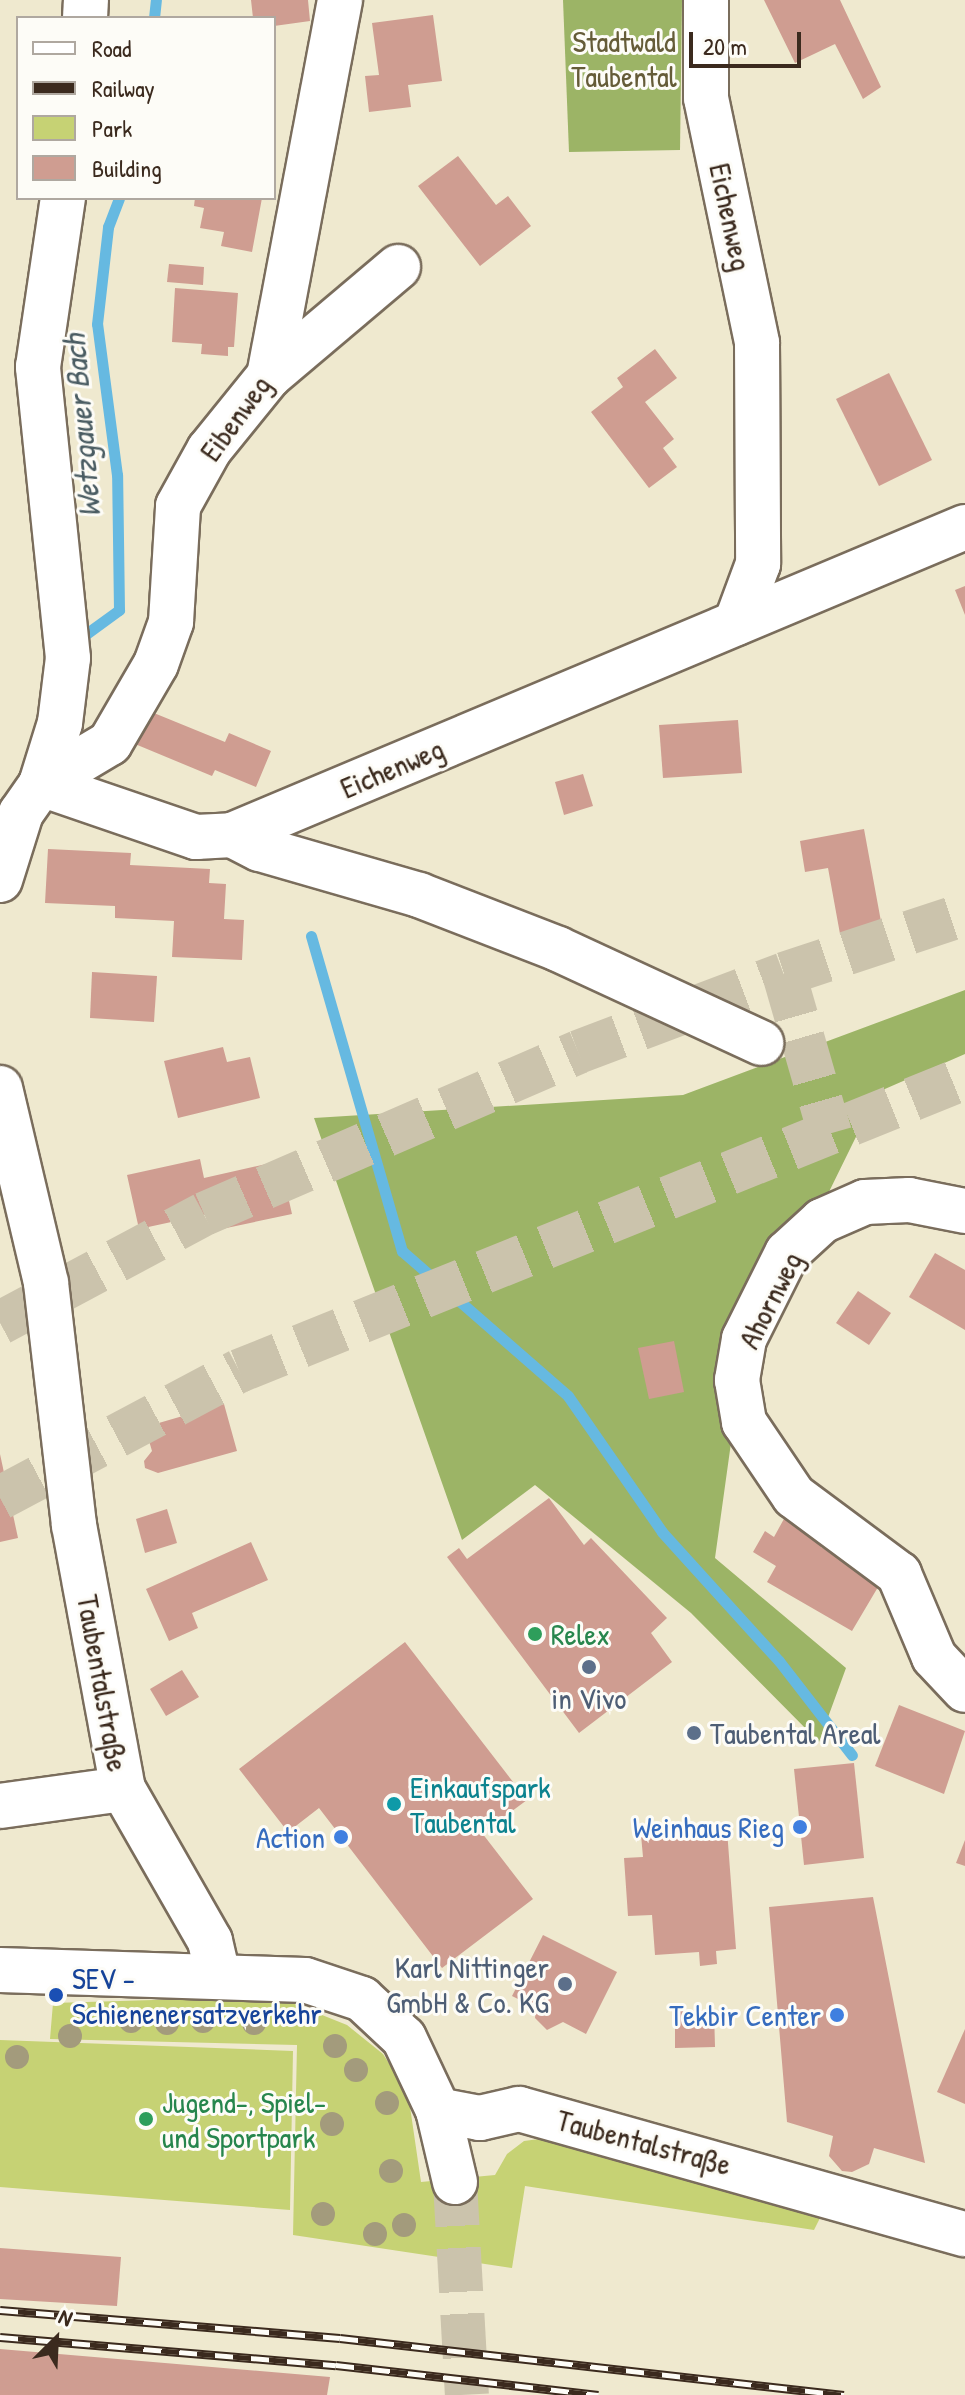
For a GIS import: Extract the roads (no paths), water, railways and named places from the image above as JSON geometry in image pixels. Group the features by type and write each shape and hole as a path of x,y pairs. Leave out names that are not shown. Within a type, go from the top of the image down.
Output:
{"street":[{"name":"Eibenweg","path":"21,801 110,743 156,664 171,622 178,506 209,450 269,376 340,0"},
{"name":"Eichenweg","path":"706,0 706,98 757,343 758,564 736,623"},
{"path":"0,880 21,801 60,723 68,658 38,367 63,200"},
{"path":"269,376 398,267"},
{"name":"Eichenweg","path":"21,801 196,837 232,835 965,527"},
{"path":"232,835 260,849 419,895 558,949 761,1043"},
{"name":"Taubentalstraße","path":"0,1088 46,1283 74,1525 123,1789 210,1941 218,1977"},
{"name":"Ahornweg","path":"965,1211 909,1200 865,1202 822,1221 787,1253 744,1339 737,1380 744,1422 794,1496 899,1574 934,1657 965,1690"},
{"path":"0,1806 123,1789"},
{"path":"0,1970 305,1980 362,1999 404,2038 438,2110 455,2182"},
{"name":"Taubentalstraße","path":"438,2110 480,2118 519,2109 849,2197 965,2234"}],"waterway":[{"name":"Wetzgauer Bach","path":"154,16 156,0"},
{"name":"Wetzgauer Bach","path":"86,634 119,610 117,475 97,324 108,227 118,200"},
{"path":"311,936 402,1251 568,1396 662,1532 779,1661 852,1755"}],"tunnel":[{"path":"0,1323 204,1214 578,1052 784,974 965,914"},
{"path":"784,974 830,1133"},
{"path":"0,1498 239,1371 965,1078"},
{"path":"455,2182 467,2395"}],"railway":[{"path":"0,2310 340,2338 844,2395"},
{"path":"0,2337 336,2365 598,2395"}],"place":[{"name":"Relex","path":"535,1634"},
{"name":"in Vivo","path":"589,1667"},
{"name":"Taubental Areal","path":"694,1733"},
{"name":"Einkaufspark Taubental","path":"394,1804"},
{"name":"Weinhaus Rieg","path":"800,1827"},
{"name":"Action","path":"341,1837"},
{"name":"Karl Nittinger GmbH & Co. KG","path":"565,1984"},
{"name":"SEV - Schienenersatzverkehr","path":"56,1995"},
{"name":"Tekbir Center","path":"837,2015"},
{"name":"Jugend-, Spiel- und Sportpark","path":"146,2119"}],"park label":[{"name":"Stadtwald Taubental","path":"624,58"}]}
